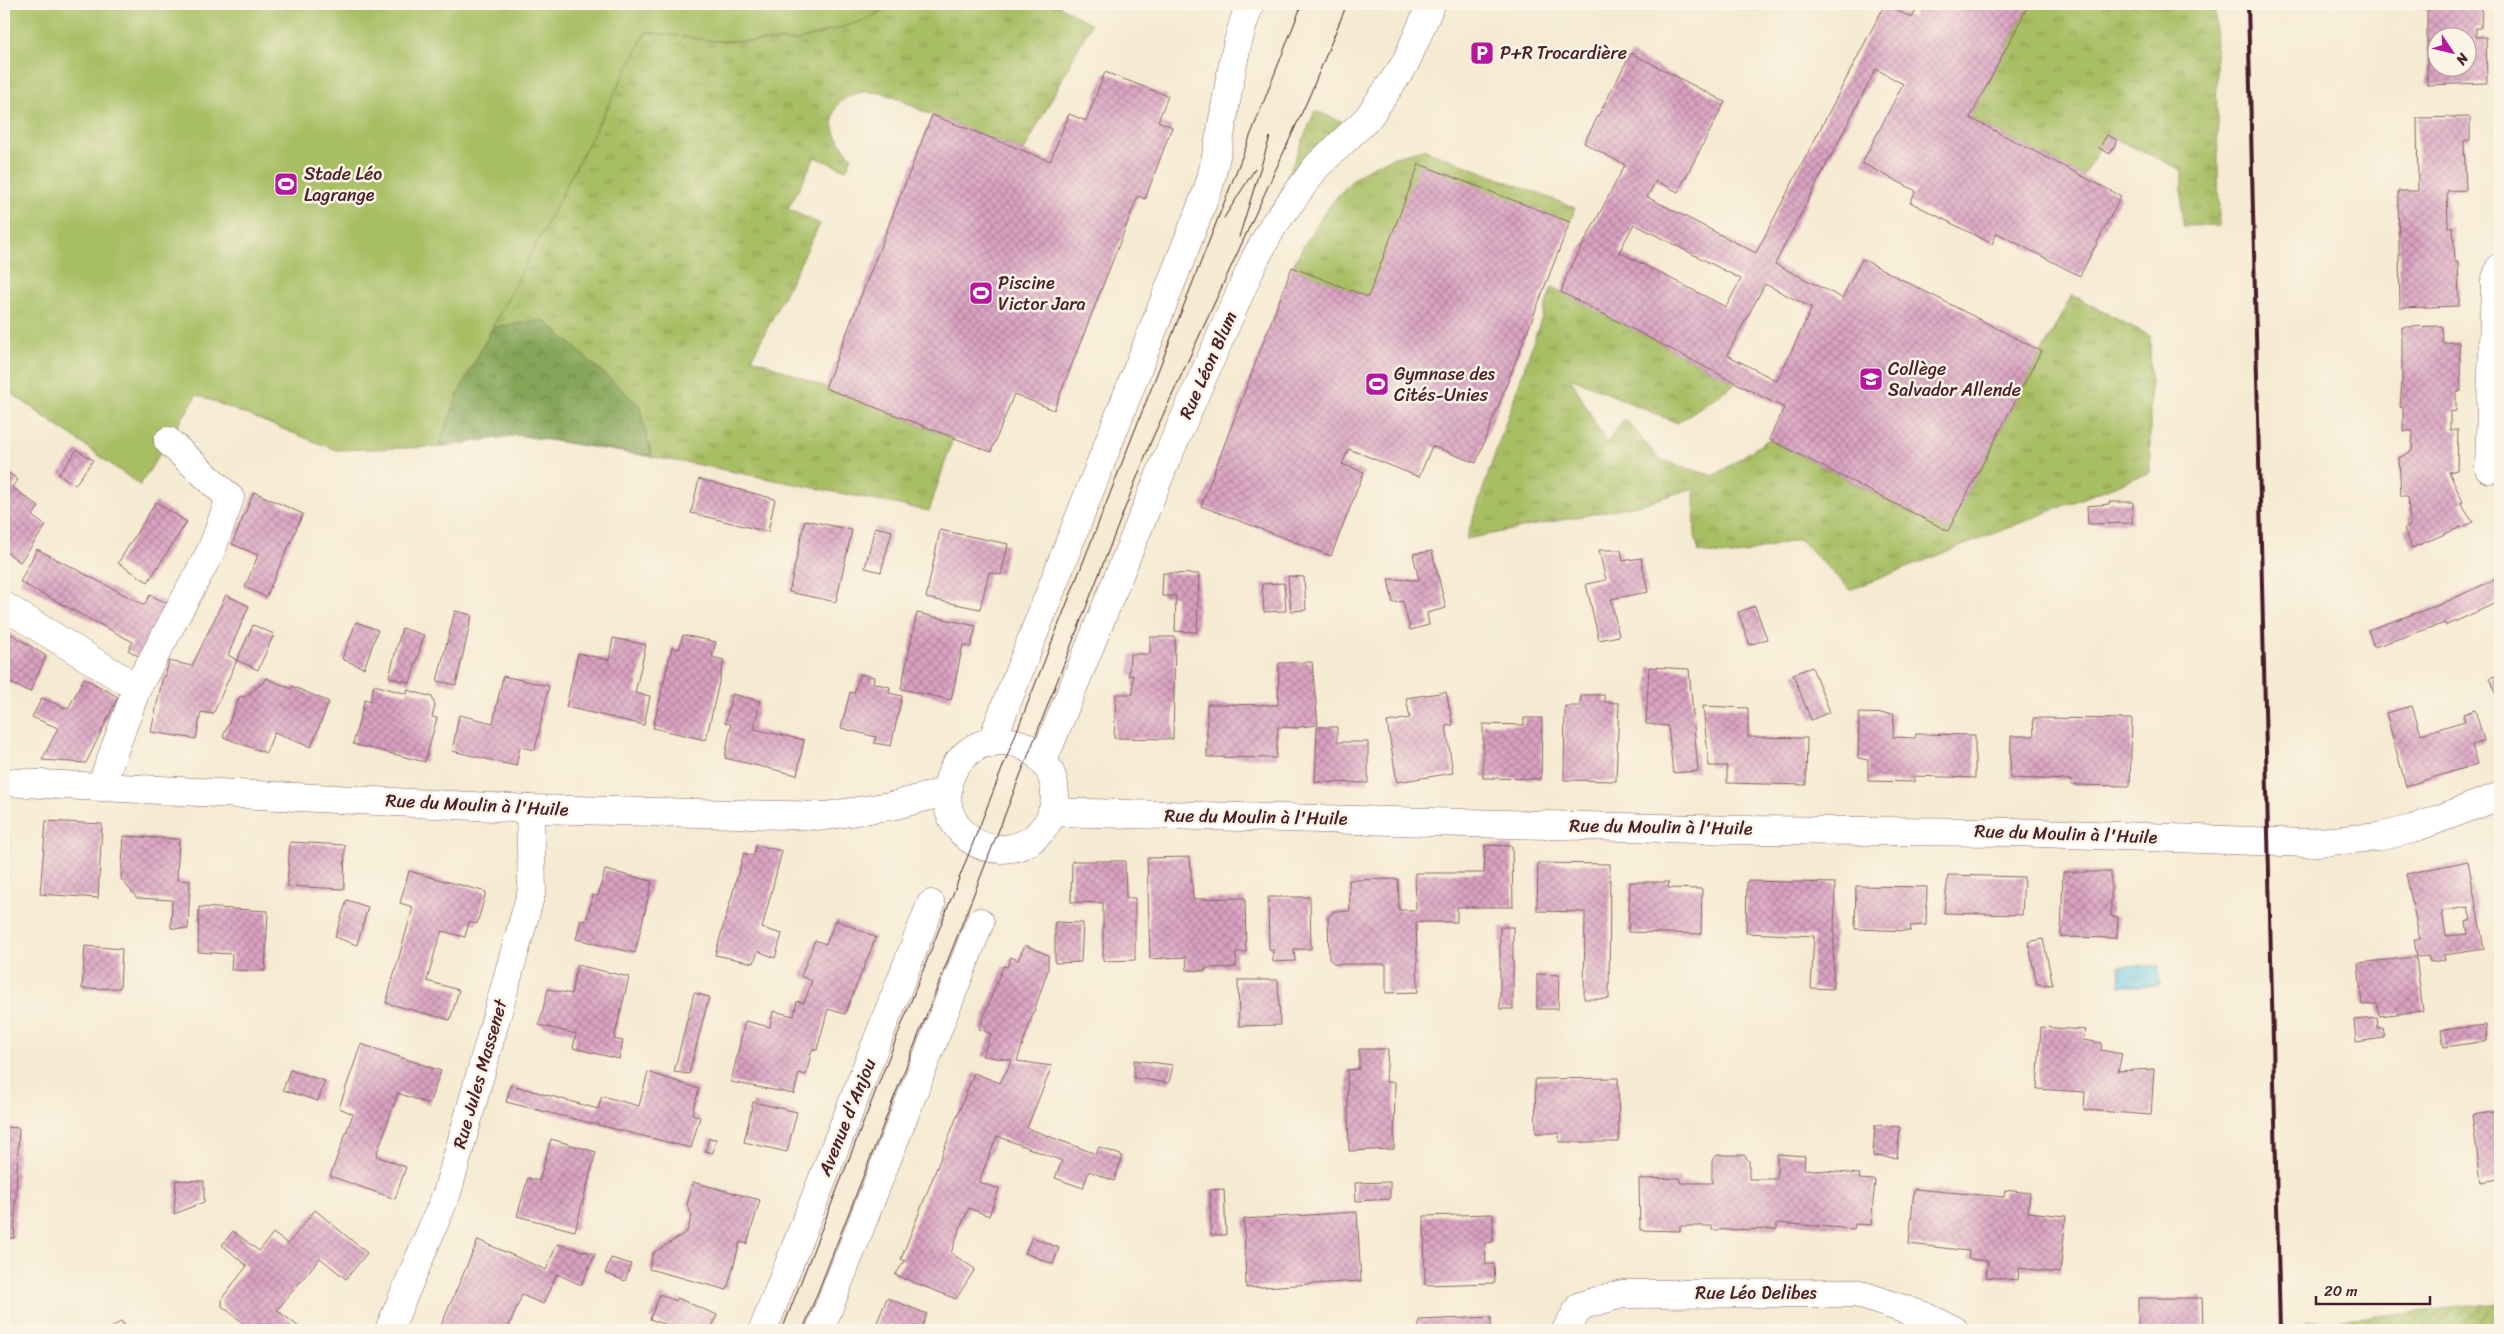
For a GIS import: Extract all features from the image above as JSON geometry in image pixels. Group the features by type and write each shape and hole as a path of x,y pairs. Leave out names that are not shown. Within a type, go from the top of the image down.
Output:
{"street":[{"path":"991,743 1208,189 1218,156 1233,68 1250,4"},
{"name":"Rue Léon Blum","path":"1042,761 1166,460 1255,258 1273,226 1316,166 1367,119 1373,111 1405,64 1431,4"},
{"path":"2489,469 2496,281 2500,267"},
{"path":"101,786 137,688 212,549 230,498 168,441"},
{"path":"4,606 137,688"},
{"path":"1011,742 1023,746 1042,761 1054,784 1055,796 1052,812 1046,825 1032,840 1010,848 991,848 970,839 956,824 949,809 948,792 950,779 960,761 975,748 991,743 1011,742"},
{"name":"Rue du Moulin à l'Huile","path":"4,782 530,809 825,816 896,805 948,792"},
{"name":"Rue du Moulin à l'Huile","path":"1052,812 1735,830 2014,832 2306,843 2378,837 2412,829 2500,796"},
{"name":"Rue Jules Massenet","path":"389,1330 447,1193 532,890 530,809"},
{"name":"Avenue d'Anjou","path":"763,1330 931,904"},
{"path":"820,1330 980,922"},
{"name":"Rue Léo Delibes","path":"1566,1330 1580,1306 1622,1294 1856,1293 1924,1316 1954,1330"}],"green space":[{"name":"Stade Léo Lagrange","path":"4,4 893,4 865,20 796,41 716,41 646,32 458,394 438,447 336,450 197,395 140,485 4,388"},
{"path":"893,4 1056,4 1091,24 1024,151 934,116 895,97 878,93 860,93 849,96 840,102 833,117 836,135 852,157 846,170 815,157 788,209 820,224 752,358 953,438 929,511 695,464 518,435 438,447 458,394 646,32 716,41 796,41 865,20"},
{"path":"2029,4 2215,4 2219,225 2182,226 2182,170 2107,135 2083,176 1970,118"},
{"path":"1315,111 1351,125 1268,223"},
{"path":"1423,149 1575,208 1570,222 1368,297 1292,268 1323,214 1355,178 1379,163"},
{"path":"1552,287 1736,383 1677,423 1570,377 1606,443 1625,419 1660,460 1714,476 1769,439 1947,531 2072,295 2150,336 2150,472 1850,590 1799,539 1733,556 1699,552 1695,535 1694,488 1642,504 1466,539"},
{"path":"544,320 639,405 652,456 518,435 438,447 458,394 493,327"},
{"path":"2500,1303 2500,1330 2307,1330 2306,1323"}],"water":[{"path":"2119,965 2159,966 2159,986 2120,986"}],"building":[{"path":"1885,4 1912,18 1919,4 2029,4 1970,118 2121,196 2080,276 1997,233 1992,244 1910,202 1916,191 1862,163 1903,84 1876,69 1775,264 1842,298 1862,259 2041,351 1948,531 1769,439 1784,408 1561,292 1566,277 1625,165 1584,143 1631,53 1725,102 1678,192 1656,181 1647,197 1756,253","holes":["1634,224 1741,279 1726,307 1619,252","1765,284 1812,308 1777,381 1727,355"]},
{"path":"2419,4 2475,4 2475,7 2482,6 2481,28 2427,28 2427,10 2418,9"},
{"path":"2476,37 2486,37 2487,83 2427,85 2427,78 2476,78"},
{"name":"Piscine Victor Jara","path":"1105,72 1168,96 1158,121 1172,127 1145,199 1138,196 1054,410 1014,394 991,452 825,388 932,115 1050,161 1069,114 1086,121"},
{"path":"2470,117 2470,140 2464,141 2466,190 2447,191 2448,227 2453,227 2455,262 2458,262 2459,306 2400,308 2398,191 2418,191 2417,118"},
{"path":"2107,135 2117,140 2110,154 2099,148"},
{"name":"Gymnase des Cités-Unies","path":"1419,164 1570,222 1476,463 1432,446 1419,477 1349,449 1342,464 1364,472 1331,556 1201,506 1292,267 1368,297"},
{"path":"2442,326 2443,343 2459,342 2461,391 2456,392 2456,411 2450,412 2450,430 2458,430 2457,470 2449,472 2463,502 2460,503 2473,522 2412,548 2404,529 2410,526 2408,496 2401,496 2399,458 2412,451 2413,431 2403,431 2403,408 2400,407 2402,327"},
{"path":"77,450 93,460 75,485 59,474"},
{"path":"4,469 18,480 12,487 39,507 32,516 46,526 20,562 4,550"},
{"path":"699,479 775,499 768,532 691,513"},
{"path":"254,492 303,514 266,597 245,587 258,555 232,544"},
{"path":"156,502 187,522 148,582 118,563"},
{"path":"2109,502 2133,502 2132,523 2088,524 2087,506 2109,504"},
{"path":"805,520 852,530 836,602 789,592"},
{"path":"875,527 892,531 881,572 865,568"},
{"path":"940,530 1008,544 1001,575 989,572 980,609 926,598"},
{"path":"37,549 144,605 150,595 169,604 140,657 128,650 133,642 20,582"},
{"path":"1599,550 1621,550 1623,561 1641,558 1648,592 1611,599 1619,636 1599,640 1586,584 1606,580"},
{"path":"1432,551 1446,608 1427,613 1429,625 1410,630 1403,601 1393,603 1388,579 1419,580 1413,554"},
{"path":"1163,573 1199,574 1197,632 1175,631 1176,596 1162,596"},
{"path":"1288,576 1304,577 1306,610 1291,611"},
{"path":"2500,577 2500,601 2446,626 2445,623 2374,647 2368,630 2439,605"},
{"path":"1284,583 1286,611 1264,612 1262,584"},
{"path":"226,595 249,606 228,655 237,660 213,714 201,712 196,739 151,732 163,676 165,677 169,661 192,666"},
{"path":"1755,606 1767,639 1750,645 1738,612"},
{"path":"455,611 472,615 456,685 437,681"},
{"path":"917,613 976,626 971,647 963,645 951,700 901,689"},
{"path":"356,622 378,630 364,668 342,659"},
{"path":"253,625 274,634 258,670 237,660"},
{"path":"402,628 424,635 410,683 389,677"},
{"path":"5,630 46,656 30,692 4,680"},
{"path":"683,635 716,642 712,657 724,660 706,740 653,728 672,647 679,649"},
{"path":"1150,637 1175,637 1173,739 1114,738 1116,694 1133,694 1133,675 1129,676 1130,654 1150,654"},
{"path":"613,638 646,645 635,693 650,696 644,725 566,707 578,653 609,660"},
{"path":"1312,662 1318,725 1299,728 1278,727 1276,758 1207,757 1207,704 1278,705 1279,663"},
{"path":"1649,667 1689,669 1698,771 1673,773 1668,726 1646,724"},
{"path":"1812,667 1830,712 1811,720 1793,674"},
{"path":"860,674 874,677 873,683 890,687 889,693 902,696 891,746 874,743 876,737 841,728 850,692 854,693"},
{"path":"2500,674 2500,704 2490,678"},
{"path":"503,676 549,686 535,750 520,747 516,766 452,751 459,715 493,723"},
{"path":"84,678 118,697 86,763 42,760 58,728 32,717 42,698 68,709"},
{"path":"266,678 292,689 292,686 329,702 311,747 274,733 266,753 223,737 240,696 244,697 263,683"},
{"path":"374,685 407,694 408,690 432,697 435,706 432,717 437,718 425,762 353,744 365,699 370,701"},
{"path":"1446,692 1453,725 1446,726 1453,773 1397,782 1387,722 1410,718 1406,698"},
{"path":"732,694 760,701 754,729 804,740 797,775 725,758 731,724 725,723"},
{"path":"1581,695 1604,695 1605,702 1619,703 1616,781 1564,780 1565,706 1580,706"},
{"path":"1703,706 1748,708 1748,737 1807,738 1806,785 1727,783 1727,766 1709,766"},
{"path":"2412,706 2421,734 2465,721 2463,714 2475,710 2484,741 2472,745 2477,764 2406,786 2386,713"},
{"path":"1859,713 1894,714 1893,737 1915,738 1916,734 1975,735 1975,778 1914,776 1914,782 1868,781 1868,760 1858,758"},
{"path":"1524,718 1542,718 1541,779 1483,778 1483,724 1524,725"},
{"path":"2033,718 2132,719 2130,786 2071,785 2071,780 2010,778 2011,736 2034,736"},
{"path":"1317,727 1337,727 1337,742 1368,742 1368,783 1315,782"},
{"path":"46,821 102,824 98,898 40,894"},
{"path":"124,836 179,839 177,880 190,881 188,929 171,928 172,900 137,898 121,879"},
{"path":"4,839 10,839 7,884 4,884"},
{"path":"290,842 345,845 344,889 287,886"},
{"path":"756,845 782,851 762,928 782,934 775,958 758,951 754,963 715,955 744,853 753,856"},
{"path":"1485,845 1512,846 1513,907 1457,907 1457,922 1416,922 1418,992 1386,993 1386,964 1335,964 1329,959 1328,917 1334,911 1350,911 1349,880 1398,879 1399,910 1416,910 1415,873 1484,873"},
{"path":"1190,857 1193,899 1245,898 1246,952 1236,952 1236,967 1206,968 1206,971 1187,970 1186,957 1150,959 1147,858"},
{"path":"1072,861 1125,861 1126,898 1135,898 1135,960 1103,961 1103,903 1071,902"},
{"path":"2468,861 2484,949 2444,955 2445,960 2430,962 2428,956 2417,957 2414,939 2420,939 2406,874","holes":["2468,907 2471,920 2466,922 2468,934 2446,936 2442,911"]},
{"path":"1538,863 1610,864 1609,999 1584,999 1585,912 1537,911"},
{"path":"605,870 652,881 635,953 576,939 581,920 586,921 593,895 598,896"},
{"path":"409,871 486,892 477,924 469,922 465,937 442,931 436,948 427,981 459,990 450,1020 386,1003 413,907 400,903"},
{"path":"2063,872 2111,872 2111,916 2118,917 2117,938 2061,937"},
{"path":"1948,875 2024,877 2022,915 1944,913"},
{"path":"1747,881 1835,883 1833,989 1811,988 1814,936 1746,933"},
{"path":"1630,882 1669,882 1668,888 1702,889 1701,934 1628,932"},
{"path":"1856,886 1927,887 1926,925 1910,926 1911,931 1855,929"},
{"path":"1268,897 1310,897 1311,949 1294,949 1295,961 1273,962 1273,950 1269,950"},
{"path":"347,900 368,907 357,945 335,937"},
{"path":"199,907 268,911 265,971 231,970 232,954 198,952"},
{"path":"836,920 876,937 845,1014 828,1009 817,1050 812,1049 806,1075 799,1073 794,1094 731,1082 745,1021 770,1027 773,1011 794,1016 797,1001 804,1003 812,981 801,976 815,940 826,944"},
{"path":"1055,922 1083,923 1081,962 1055,963"},
{"path":"1500,927 1513,927 1513,1009 1500,1009"},
{"path":"2043,939 2053,985 2037,984 2028,942"},
{"path":"1025,945 1048,955 1048,970 1017,1061 1052,1066 1027,1128 1096,1154 1099,1147 1123,1156 1114,1181 1089,1171 1083,1188 1055,1178 1062,1161 997,1136 979,1182 999,1189 989,1216 969,1208 951,1253 975,1269 956,1299 895,1275 905,1261 901,1259 974,1073 1000,1083 1012,1060 982,1056 991,1034 979,1029 1003,966 1007,967 1011,957 1018,960"},
{"path":"85,946 122,949 120,988 82,989"},
{"path":"2416,957 2423,1011 2379,1016 2377,1004 2362,1005 2358,963"},
{"path":"577,965 629,977 614,1039 623,1041 619,1059 573,1048 576,1034 539,1025 548,989 571,994"},
{"path":"1537,974 1559,975 1558,1009 1537,1009"},
{"path":"1238,980 1278,980 1280,1025 1239,1026"},
{"path":"694,993 709,997 689,1074 674,1072"},
{"path":"2377,1018 2378,1028 2383,1027 2385,1038 2356,1042 2354,1020"},
{"path":"2486,1025 2487,1041 2444,1047 2441,1030"},
{"path":"2041,1027 2086,1030 2083,1040 2102,1043 2101,1050 2122,1054 2118,1071 2154,1069 2151,1115 2084,1110 2085,1092 2037,1089"},
{"path":"361,1044 441,1071 429,1104 398,1093 376,1156 406,1167 395,1199 330,1176 353,1114 339,1108"},
{"path":"1359,1049 1388,1049 1386,1082 1395,1082 1394,1149 1349,1151 1347,1070 1359,1069"},
{"path":"1134,1060 1173,1065 1169,1083 1134,1078"},
{"path":"290,1070 325,1081 318,1101 283,1090"},
{"path":"648,1072 699,1089 692,1114 700,1117 691,1148 506,1102 511,1085 598,1109 602,1096 639,1106"},
{"path":"1618,1078 1619,1142 1559,1142 1559,1133 1536,1133 1535,1079"},
{"path":"753,1102 797,1112 787,1152 744,1142"},
{"path":"2500,1111 2500,1179 2481,1182 2472,1115"},
{"path":"1875,1125 1900,1127 1897,1158 1873,1156"},
{"path":"4,1127 19,1128 14,1238 4,1238"},
{"path":"709,1138 716,1139 713,1153 705,1151"},
{"path":"551,1139 596,1152 575,1231 517,1216 528,1178 539,1181"},
{"path":"1777,1154 1805,1156 1804,1169 1860,1174 1859,1179 1875,1180 1871,1225 1855,1224 1854,1229 1777,1223 1777,1229 1712,1230 1712,1226 1680,1226 1680,1231 1640,1230 1639,1179 1680,1178 1680,1183 1712,1183 1712,1161 1717,1155 1744,1155 1749,1161 1749,1179 1777,1179"},
{"path":"176,1180 204,1181 204,1202 174,1214"},
{"path":"693,1182 760,1200 747,1244 740,1242 727,1290 649,1269 653,1253 687,1232 692,1215 687,1205"},
{"path":"1390,1182 1390,1199 1356,1201 1355,1183"},
{"path":"1224,1189 1226,1235 1211,1235 1210,1190"},
{"path":"1914,1189 2004,1197 2005,1190 2030,1193 2028,1212 2066,1216 2060,1273 2019,1268 2018,1280 1986,1277 1988,1261 1968,1259 1969,1251 1909,1244"},
{"path":"315,1210 367,1253 346,1279 320,1258 277,1310 303,1330 252,1330 222,1306 222,1298 247,1266 222,1245 233,1231 259,1251 273,1233 288,1244"},
{"path":"1357,1212 1361,1281 1246,1288 1244,1219"},
{"path":"1493,1214 1493,1242 1485,1243 1486,1264 1494,1264 1495,1283 1425,1285 1424,1216"},
{"path":"1032,1237 1059,1248 1053,1264 1025,1253"},
{"path":"478,1240 546,1270 557,1244 595,1254 581,1285 557,1274 543,1304 522,1295 509,1330 439,1330"},
{"path":"611,1258 631,1264 625,1281 605,1273"},
{"path":"660,1294 676,1301 677,1298 717,1315 711,1330 664,1330 666,1325 650,1319"},
{"path":"887,1298 927,1314 921,1330 874,1330"},
{"path":"2138,1298 2202,1298 2203,1330 2138,1330"},
{"path":"1491,1317 1491,1330 1419,1330 1419,1320"},
{"path":"121,1321 128,1330 109,1330"}],"tram line":[{"path":"782,1330 1302,4"},
{"path":"803,1330 1152,439 1309,97 1347,4"},
{"path":"1239,237 1270,137"},
{"path":"1224,218 1255,169"}],"railway":[{"path":"2248,4 2280,1330"}],"place":[{"name":"P+R Trocardière","path":"1482,53"},
{"name":"Stade Léo Lagrange","path":"286,184"},
{"name":"Piscine Victor Jara","path":"981,293"},
{"name":"Collège Salvador Allende","path":"1871,379"},
{"name":"Gymnase des Cités-Unies","path":"1377,384"}]}
